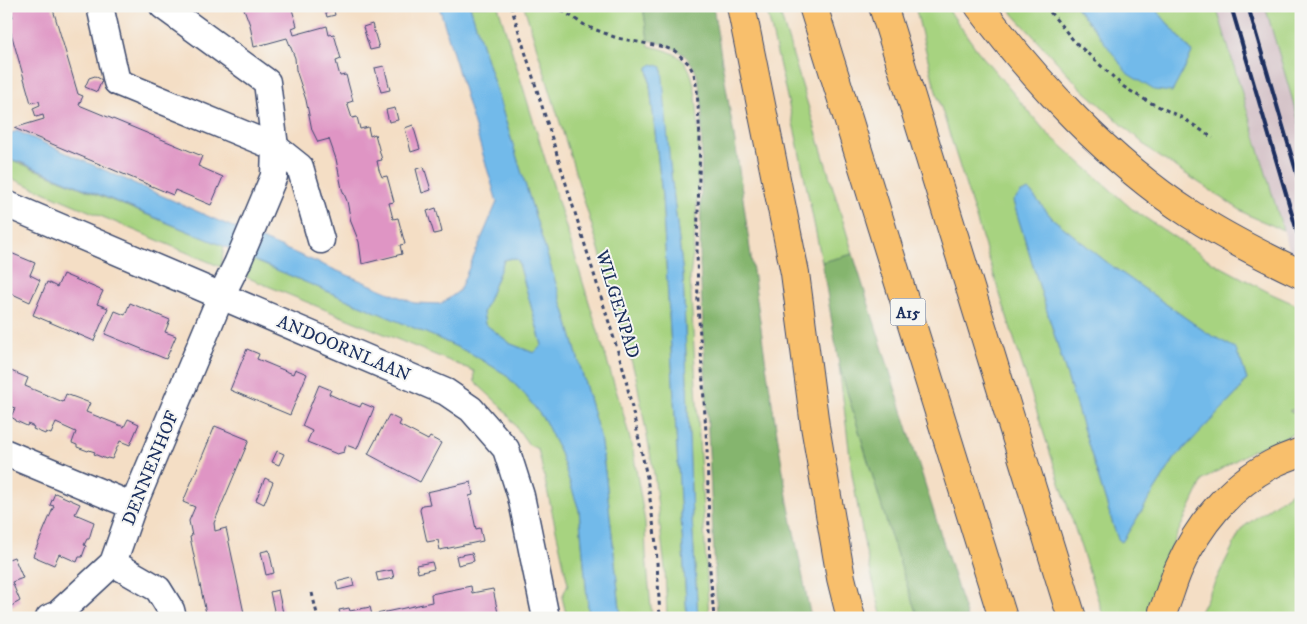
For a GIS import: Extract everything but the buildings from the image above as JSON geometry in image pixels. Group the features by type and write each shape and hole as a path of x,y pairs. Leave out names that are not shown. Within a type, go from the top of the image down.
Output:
{"highway":[{"path":"741,6 795,273 815,426 841,578 851,618"},
{"name":"A15","path":"813,6 1003,618"},
{"path":"883,6 1072,618"},
{"path":"979,6 1004,39 1055,98 1112,152 1162,195 1224,236 1301,274"},
{"path":"1163,618 1179,568 1200,529 1220,504 1244,482 1265,469 1301,452"}],"street":[{"path":"100,6 116,82 276,147 300,167 321,240"},
{"name":"DENNENHOF","path":"49,618 58,614 113,563 134,506 221,296 237,264 274,176 276,147 267,82 163,6"},
{"name":"ANDOORNLAAN","path":"6,204 446,392 471,409 506,449 521,496 546,618"},
{"path":"6,453 134,506"},
{"path":"113,563 158,589 171,610 173,618"}],"path":[{"name":"WILGENPAD","path":"511,6 624,371 647,477 656,544 660,618"},
{"path":"555,6 586,26 617,38 675,51 689,64 694,74 697,89 700,139 696,248 698,304 707,448 710,570 714,618"},
{"path":"1045,6 1074,41 1124,87 1147,101 1183,118 1213,138"},
{"path":"312,592 318,618"}],"shaded area":[{"path":"1216,6 1265,6 1301,129 1301,289"}],"green space":[{"path":"470,6 498,6 624,416 633,451 645,522 652,618 621,618 600,437 566,316"},
{"path":"524,6 643,6 649,46 674,54 682,60 686,64 693,80 699,134 697,200 690,277 709,618 698,618 692,519 683,275 670,165 648,68 662,196 687,618 667,618 665,569 654,474 636,377 599,249"},
{"path":"643,6 713,6 737,155 766,365 788,502 811,618 717,618 700,263 701,95 695,72 691,63 684,55 663,44 648,40"},
{"path":"766,6 778,6 853,254 822,262 796,136"},
{"path":"915,6 946,6 977,50 1046,132 1132,209 1212,262 1301,307 1301,410 1290,410 1290,412 1301,412 1301,431 1251,451 1203,480 1156,579 1154,618 1104,618 935,88","holes":["1029,190 1052,218 1109,264 1207,333 1234,348 1247,380 1242,384 1241,389 1175,458 1122,542 1118,539 1114,528 1013,201"]},
{"path":"1009,6 1075,6 1096,31 1172,92 1192,52 1153,6 1216,6 1283,230 1248,215 1154,153 1081,88 1013,14"},
{"path":"1265,6 1293,6 1301,13 1301,129"},
{"path":"12,160 224,246 221,267 6,176 6,164"},
{"path":"853,254 967,618 918,618 892,540 839,365 822,262"},
{"path":"512,258 518,260 542,345 534,353 511,344 485,324 483,313 504,260"},
{"path":"253,260 472,354 505,374 526,396 545,421 559,450 579,510 589,618 567,618 562,597 568,584 538,449 529,445 502,407 475,382 474,371 246,277"},
{"path":"839,365 892,540 918,618 882,618 865,548 852,474"},
{"path":"1301,485 1301,618 1197,618 1242,528"}],"water":[{"path":"439,6 470,6 566,316 600,437 621,618 589,618 579,510 559,450 545,421 526,396 505,374 472,354 433,336 224,246 20,162 12,160 6,164 6,135 17,131 221,222 414,303 441,304 459,291 497,202","holes":["512,258 518,260 542,345 534,353 511,344 485,324 483,313 504,260"]},
{"path":"1075,6 1153,6 1192,52 1172,92 1154,90 1128,74"},
{"path":"653,64 662,67 670,165 683,275 692,519 698,618 687,618 662,196 648,67"},
{"path":"1029,190 1052,218 1109,264 1207,333 1235,348 1247,380 1242,384 1241,389 1175,458 1122,542 1118,539 1114,528 1013,201 1021,193"}],"railway":[{"path":"1231,6 1301,245"},
{"path":"1248,6 1301,188"}]}
